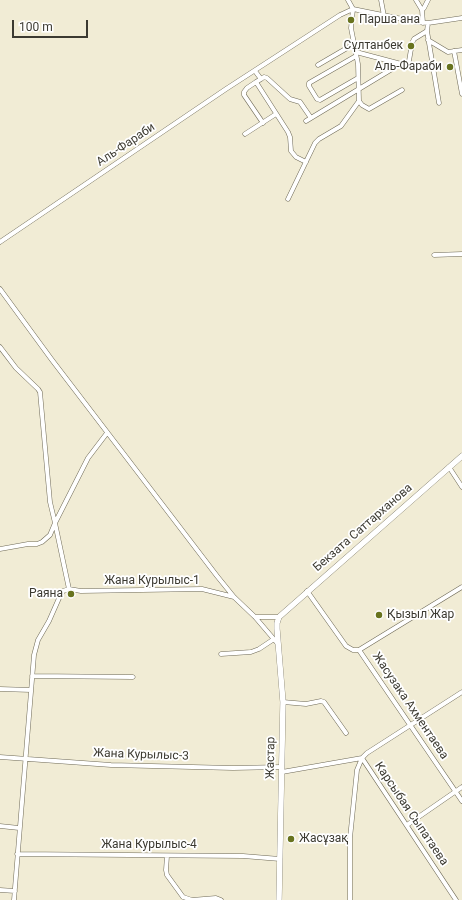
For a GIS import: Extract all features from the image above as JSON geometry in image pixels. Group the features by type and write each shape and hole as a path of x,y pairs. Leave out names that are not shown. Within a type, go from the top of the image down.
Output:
{"street":[{"path":"348,0 353,9 351,28 356,54 359,101 365,108 369,109 402,90"},
{"path":"380,0 384,16"},
{"path":"416,0 422,10 423,23"},
{"path":"422,10 428,0"},
{"path":"353,9 423,23 462,18"},
{"name":"Аль-Фараби","path":"0,242 255,71 340,15 353,9"},
{"path":"428,23 428,40 439,103"},
{"path":"358,78 320,100 317,100 309,86 309,83 356,54 405,65 409,61 414,39 427,31"},
{"path":"428,40 445,51 462,50"},
{"path":"318,65 354,44"},
{"path":"454,51 462,94"},
{"path":"306,121 392,69"},
{"path":"255,71 261,79"},
{"path":"263,122 244,95 244,92 247,88 264,77 290,99 300,102 311,118"},
{"path":"256,82 290,137 291,151 296,158 306,162"},
{"path":"288,199 315,143 319,138 340,126 359,101"},
{"path":"245,134 276,114"},
{"path":"434,255 462,254"},
{"path":"0,289 107,432 234,597 255,617 276,641 251,652 222,654"},
{"path":"0,347 16,368 40,392 50,502 69,589 64,591 60,596 49,621 38,640 32,676 14,900"},
{"path":"0,549 28,544 37,544 42,542 50,535 88,458 107,432"},
{"name":"Бекзата Саттарханова","path":"279,617 462,456"},
{"path":"449,467 462,487"},
{"path":"359,650 462,586"},
{"name":"Жана Курылыс-1","path":"69,589 81,591 202,589 234,597"},
{"name":"Жасузака Ахментаева","path":"308,591 346,646 353,650 359,650 462,801"},
{"path":"255,617 279,617"},
{"name":"Жастар","path":"279,617 277,623 276,641 283,702 279,900"},
{"path":"32,676 133,677"},
{"path":"0,689 31,690"},
{"path":"350,900 350,838 357,770 362,758 367,753 462,692"},
{"path":"283,702 306,704 320,701 324,702 346,733"},
{"name":"Жана Курылыс-3","path":"0,757 112,765 282,769 362,758"},
{"name":"Карсыбая Сыпатаева","path":"362,758 456,900"},
{"path":"407,825 462,787"},
{"path":"0,826 20,828"},
{"name":"Жана Курылыс-4","path":"17,854 243,856 280,858"},
{"path":"167,856 167,875 184,897 192,900 216,898 221,900"},
{"path":"0,890 15,891"}],"place":[{"name":"Парша ана","path":"351,20"},
{"name":"Сұлтанбек","path":"411,46"},
{"name":"Аль-Фараби","path":"450,67"},
{"name":"Раяна","path":"71,594"},
{"name":"Қызыл Жар","path":"379,615"},
{"name":"Жасұзақ","path":"291,839"}]}
